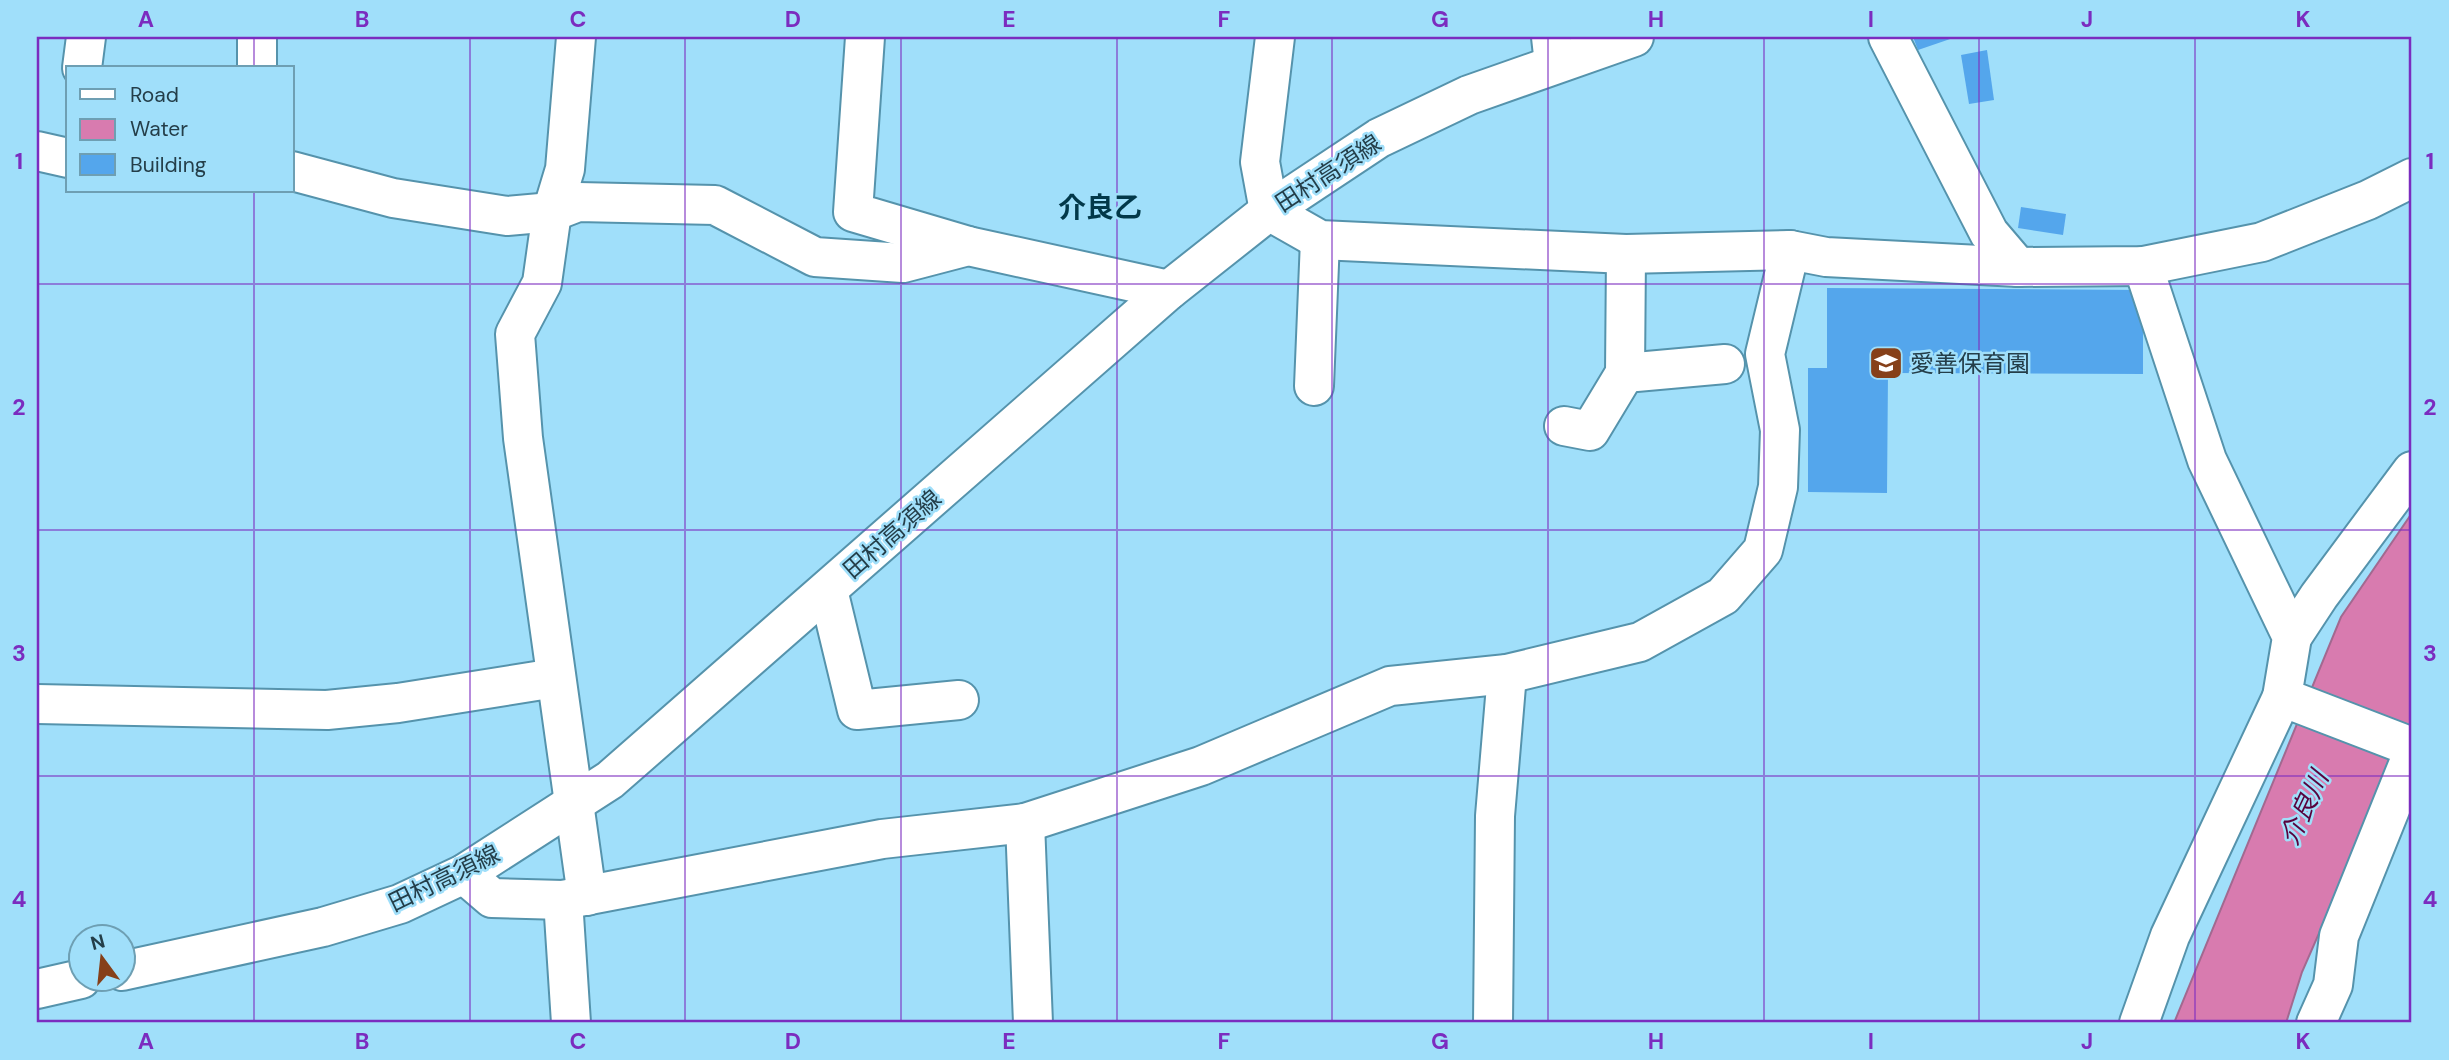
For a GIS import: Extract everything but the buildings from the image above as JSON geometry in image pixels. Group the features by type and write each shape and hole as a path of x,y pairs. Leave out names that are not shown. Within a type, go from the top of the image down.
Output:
{"street":[{"path":"82,66 86,37"},
{"path":"257,37 257,66"},
{"path":"571,1023 575,804 523,438 515,334 542,283 552,212 565,169 576,37"},
{"path":"865,37 853,212 968,246 1169,290"},
{"path":"1275,37 1259,162 1269,211 1320,240 1626,254 1790,250 1826,257 2018,267 2143,265 2262,242 2368,200 2412,178"},
{"name":"田村高須線","path":"136,968 323,927 400,904 464,874 610,780 1169,290 1269,211 1379,138 1469,95 1553,50 1634,37"},
{"path":"1888,37 1989,233 2018,267"},
{"path":"294,172 393,198 507,216 552,212 578,202 715,205 815,257 903,263 968,246"},
{"path":"1314,386 1320,240"},
{"path":"464,874 492,898 575,898 882,839 1025,824 1202,766 1390,685 1507,674 1640,642 1723,596 1763,550 1778,487 1780,430 1765,354 1790,250"},
{"path":"1564,426 1590,431 1625,373 1626,254"},
{"path":"2139,1023 2170,936 2289,700 2292,637 2207,460 2143,265"},
{"path":"1625,373 1725,364"},
{"path":"2292,637 2319,596 2412,471"},
{"path":"828,590 856,710 959,700"},
{"path":"1493,1023 1495,816 1507,674"},
{"path":"37,704 327,710 398,703 555,678"},
{"path":"2289,700 2410,749 2339,936 2333,985 2316,1023"},
{"path":"1025,824 1033,1023"},
{"path":"37,989 66,982"}],"water":[{"name":"介良川","path":"2412,513 2412,721 2302,972 2286,1023 2174,1023 2341,617"}],"place":[{"name":"愛善保育園","path":"1886,363"}],"district":[{"name":"介良乙","path":"1100,207"}]}
